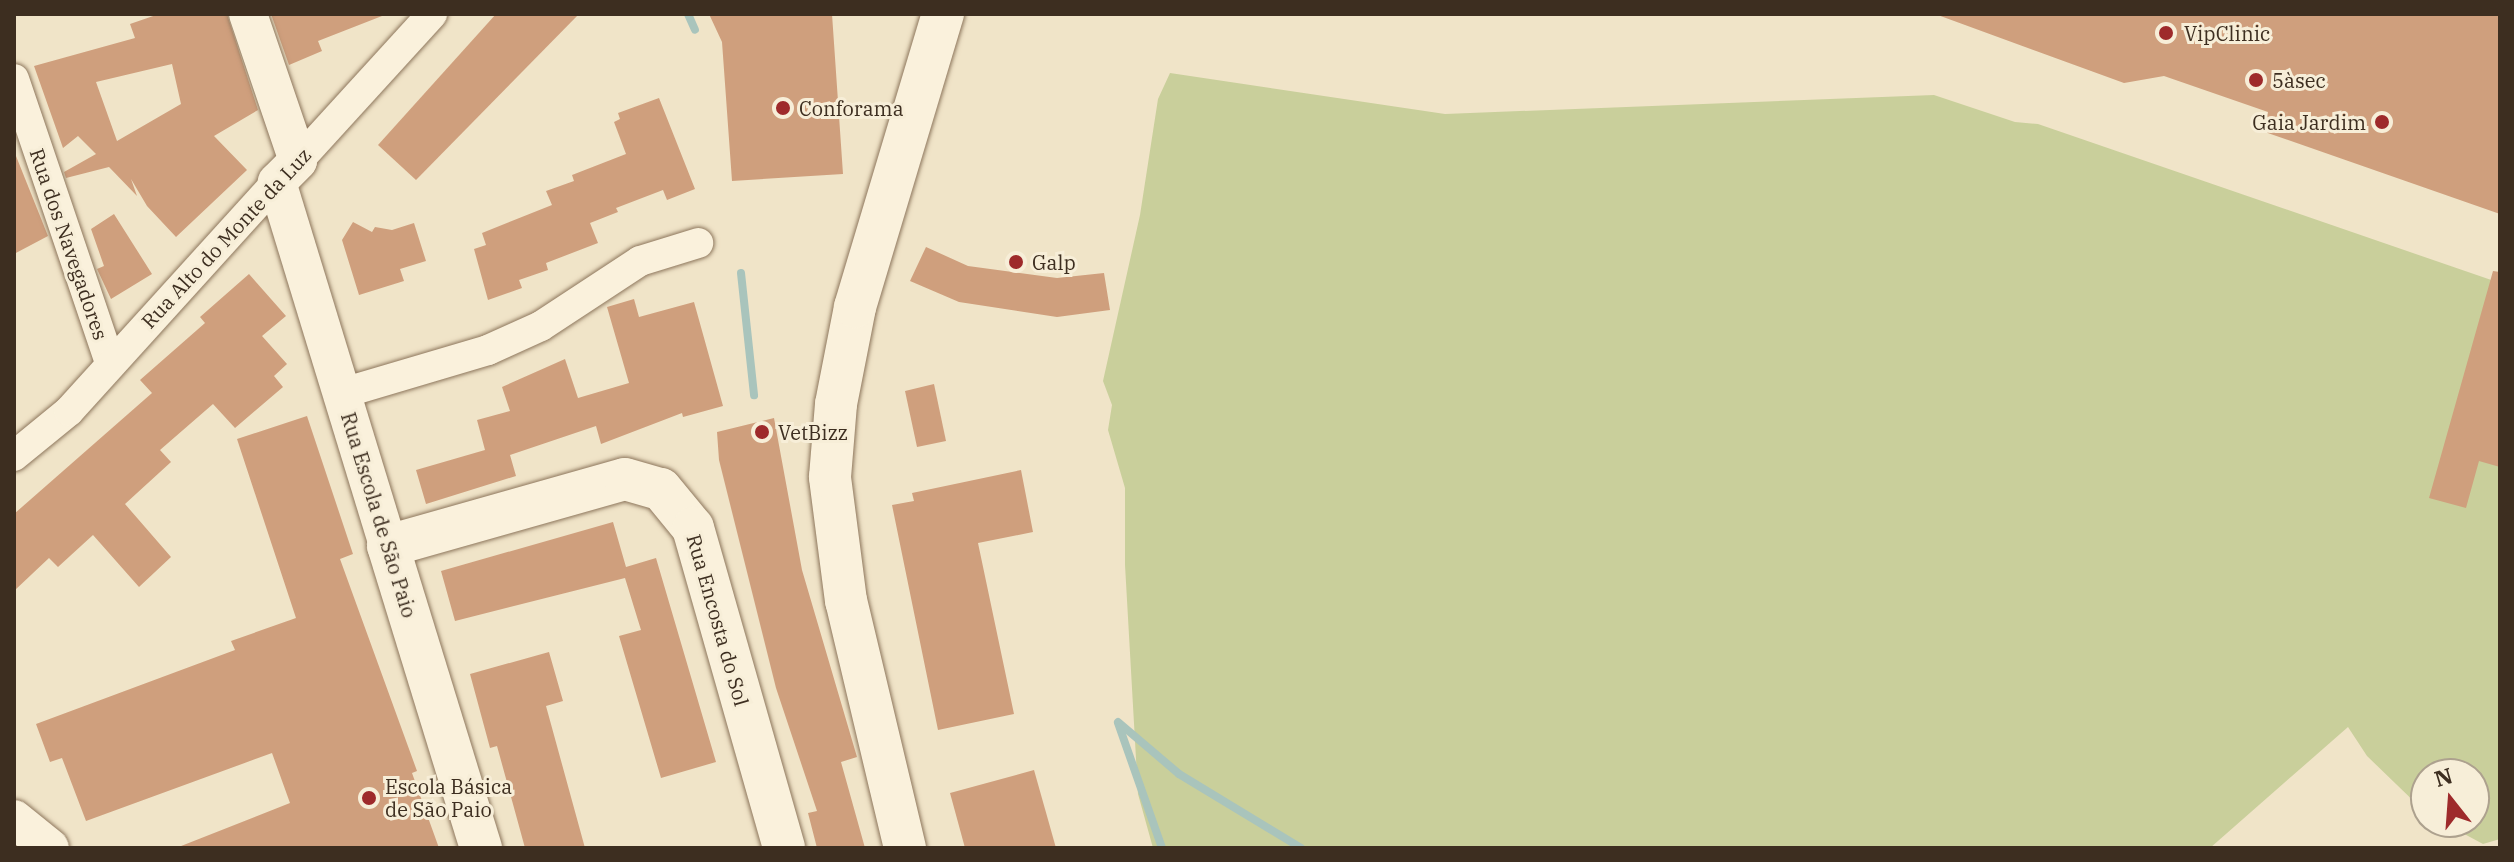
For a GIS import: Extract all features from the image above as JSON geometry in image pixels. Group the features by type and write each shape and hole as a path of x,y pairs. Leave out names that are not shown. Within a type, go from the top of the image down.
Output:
{"main road":[{"path":"905,848 843,589 830,477 836,404 855,307 943,14"},
{"name":"Rua Encosta do Sol","path":"388,546 625,479 661,489 693,528 784,848"},
{"name":"Rua Escola de São Paio","path":"388,546 481,848"}],"street":[{"name":"Rua Escola de São Paio","path":"248,14 343,393 388,546"},
{"name":"Rua Alto do Monte da Luz","path":"19,442 69,411 432,14"},
{"name":"Rua dos Navegadores","path":"14,79 110,363"},
{"path":"343,393 488,350 541,326 640,261 698,243"},
{"path":"14,819 50,848"}],"green space":[{"path":"1170,73 1445,114 1934,95 2015,122 2038,124 2500,283 2500,839 2483,844 2472,838 2490,838 2490,758 2410,758 2410,798 2367,756 2348,727 2210,848 1153,848 1138,794 1125,565 1125,488 1108,430 1112,405 1103,381 1140,215 1158,99"}],"building":[{"path":"159,14 227,14 258,110 214,136 247,170 176,237 147,206 131,179 137,196 109,167 66,178 64,172 96,154 78,136 63,148 34,66 135,38 130,24","holes":["172,64 181,104 117,141 96,82"]},
{"path":"271,14 382,16 318,41 322,51 289,65"},
{"path":"496,14 579,14 416,180 378,145"},
{"name":"Conforama","path":"709,14 832,14 843,174 732,181 722,42"},
{"name":"Gaia Jardim","path":"1935,14 2500,14 2500,214 2262,131 2268,112 2164,76 2124,83"},
{"path":"659,98 695,189 667,200 663,190 616,208 618,212 590,223 598,243 546,263 548,270 519,280 522,288 488,300 474,249 486,245 482,233 552,205 546,191 574,181 572,175 626,154 614,122 620,119 618,113"},
{"path":"14,151 48,236 14,254"},
{"path":"114,214 152,274 111,299 97,269 104,266 91,229"},
{"path":"353,222 372,232 375,227 392,230 414,223 426,261 400,269 404,281 359,295 342,240"},
{"path":"926,247 968,266 1057,278 1104,273 1110,310 1057,317 959,302 910,281"},
{"path":"2493,271 2500,272 2500,467 2479,461 2466,508 2429,498"},
{"path":"249,274 286,316 262,336 287,364 274,376 283,387 235,428 213,404 160,450 171,462 125,504 171,557 139,587 93,535 58,567 49,558 14,591 14,514 152,393 140,380 205,323 200,317"},
{"path":"634,299 639,317 694,302 723,406 683,417 682,413 601,444 596,426 510,455 516,476 426,504 416,470 485,450 477,420 510,411 502,387 565,359 578,398 629,383 607,307"},
{"path":"934,384 946,441 917,447 905,391"},
{"path":"307,416 353,554 340,559 417,771 412,773 439,848 176,848 290,803 272,753 86,821 62,758 50,762 36,724 235,650 231,641 296,618 237,439"},
{"path":"774,418 802,570 857,757 841,762 865,848 817,848 808,813 817,811 776,688 719,460 717,432"},
{"path":"1021,470 1033,532 978,543 1014,714 938,730 892,505 914,501 912,493"},
{"path":"613,522 626,567 656,558 716,762 661,778 619,636 641,630 625,578 455,621 441,571"},
{"path":"549,652 563,701 546,706 585,848 525,848 497,746 490,748 470,674"},
{"path":"1034,770 1056,848 965,848 950,793"}],"waterway":[{"path":"688,14 695,30"},
{"path":"741,273 754,395"},
{"path":"1118,722 1179,774 1301,848"},
{"path":"1118,723 1162,848"}],"place":[{"name":"VipClinic","path":"2166,33"},
{"name":"5àsec","path":"2256,80"},
{"name":"Conforama","path":"783,108"},
{"name":"Gaia Jardim","path":"2382,122"},
{"name":"Galp","path":"1016,262"},
{"name":"VetBizz","path":"762,432"},
{"name":"Escola Básica de São Paio","path":"369,798"}]}
